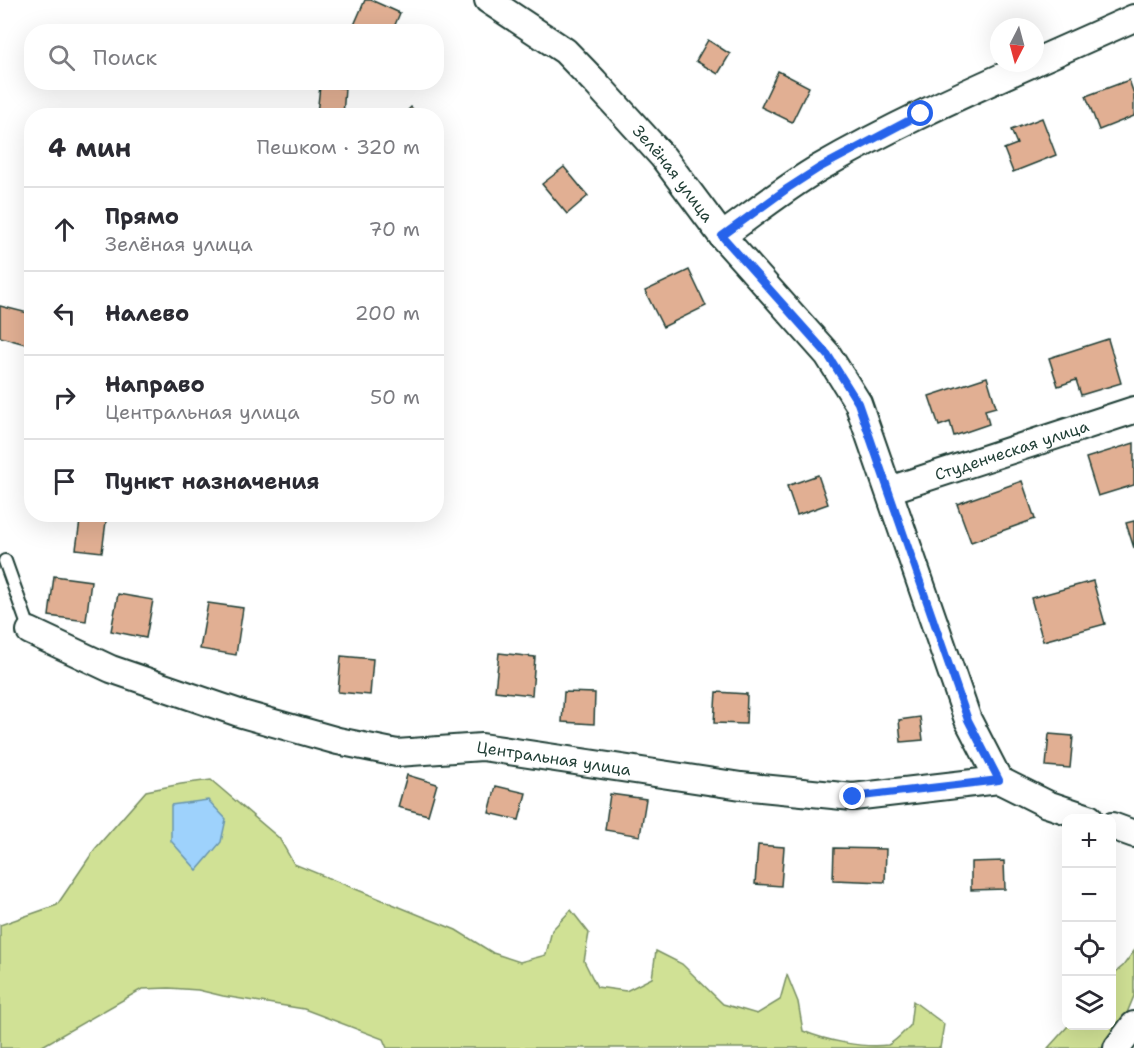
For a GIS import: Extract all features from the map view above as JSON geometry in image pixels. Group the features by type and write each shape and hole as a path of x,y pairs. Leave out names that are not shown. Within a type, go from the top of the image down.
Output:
{"street":[{"name":"Зелёная улица","path":"488,0 565,51 663,157 722,236 819,168 921,114 1014,72"},
{"name":"Зелёная улица","path":"1044,58 1134,18"},
{"path":"722,236 828,355 858,403 968,720 999,780 1047,804 1075,814"},
{"name":"Студенческая улица","path":"889,490 1134,410"},
{"name":"Центральная улица","path":"30,631 111,669 242,714 338,741 397,753 482,747 741,786 853,797 999,780"},
{"path":"1116,827 1134,834"},
{"path":"1117,1048 1134,1025"}],"lane":[{"path":"5,561 30,631"}],"green space":[{"path":"211,780 279,838 294,864 456,930 493,953 520,962 546,955 552,930 571,910 589,933 584,961 597,987 626,991 652,978 656,951 682,964 723,1004 757,1014 780,1000 787,975 798,1002 803,1031 845,1043 878,1046 891,1044 910,1026 913,1001 944,1024 940,1048 387,1048 383,1039 304,1009 198,990 169,988 142,989 39,1048 0,1048 0,925 57,905 95,849 146,791"},
{"path":"1134,951 1134,996 1122,1025 1102,1048 1048,1048 1064,1030 1116,1030 1116,972"}],"water":[{"path":"208,800 226,819 221,842 197,870 171,841 171,805"}],"building":[{"path":"365,0 371,0 400,13 395,24 354,24"},
{"path":"708,40 730,54 718,74 696,61"},
{"path":"778,71 809,87 792,122 761,107"},
{"path":"1129,80 1134,94 1134,116 1099,130 1086,96"},
{"path":"320,90 345,90 344,108 318,108"},
{"path":"1042,118 1056,155 1013,172 1004,149 1017,144 1011,130"},
{"path":"564,167 588,196 567,214 542,184"},
{"path":"689,270 706,306 663,327 645,291"},
{"path":"0,306 24,312 24,344 0,337"},
{"path":"1108,339 1121,383 1081,395 1076,380 1058,386 1049,358"},
{"path":"987,377 996,407 985,410 989,424 954,436 950,422 939,426 929,396"},
{"path":"1134,443 1134,485 1098,496 1086,458"},
{"path":"818,475 828,504 797,515 787,486"},
{"path":"1022,481 1035,519 971,542 957,504"},
{"path":"1134,521 1134,548 1126,523"},
{"path":"80,522 106,522 102,552 76,549"},
{"path":"54,576 91,581 86,621 49,616"},
{"path":"1093,581 1105,624 1043,641 1031,598"},
{"path":"118,594 153,600 146,638 111,631"},
{"path":"208,603 243,608 236,655 200,649"},
{"path":"499,653 535,657 532,695 495,691"},
{"path":"341,656 373,659 370,695 338,692"},
{"path":"564,692 595,693 594,724 562,722"},
{"path":"716,692 747,694 746,724 714,723"},
{"path":"920,717 923,740 901,742 899,720"},
{"path":"1049,734 1073,736 1070,768 1046,766"},
{"path":"407,775 437,784 428,815 398,807"},
{"path":"496,786 526,793 519,820 489,813"},
{"path":"610,794 646,799 640,836 605,830"},
{"path":"758,845 784,847 781,886 755,884"},
{"path":"834,848 886,849 885,882 833,880"},
{"path":"1004,861 1005,889 971,890 971,862"}],"route":[{"path":"853,797 999,780 968,720 858,403 828,355 722,236 819,168 921,114"}]}
